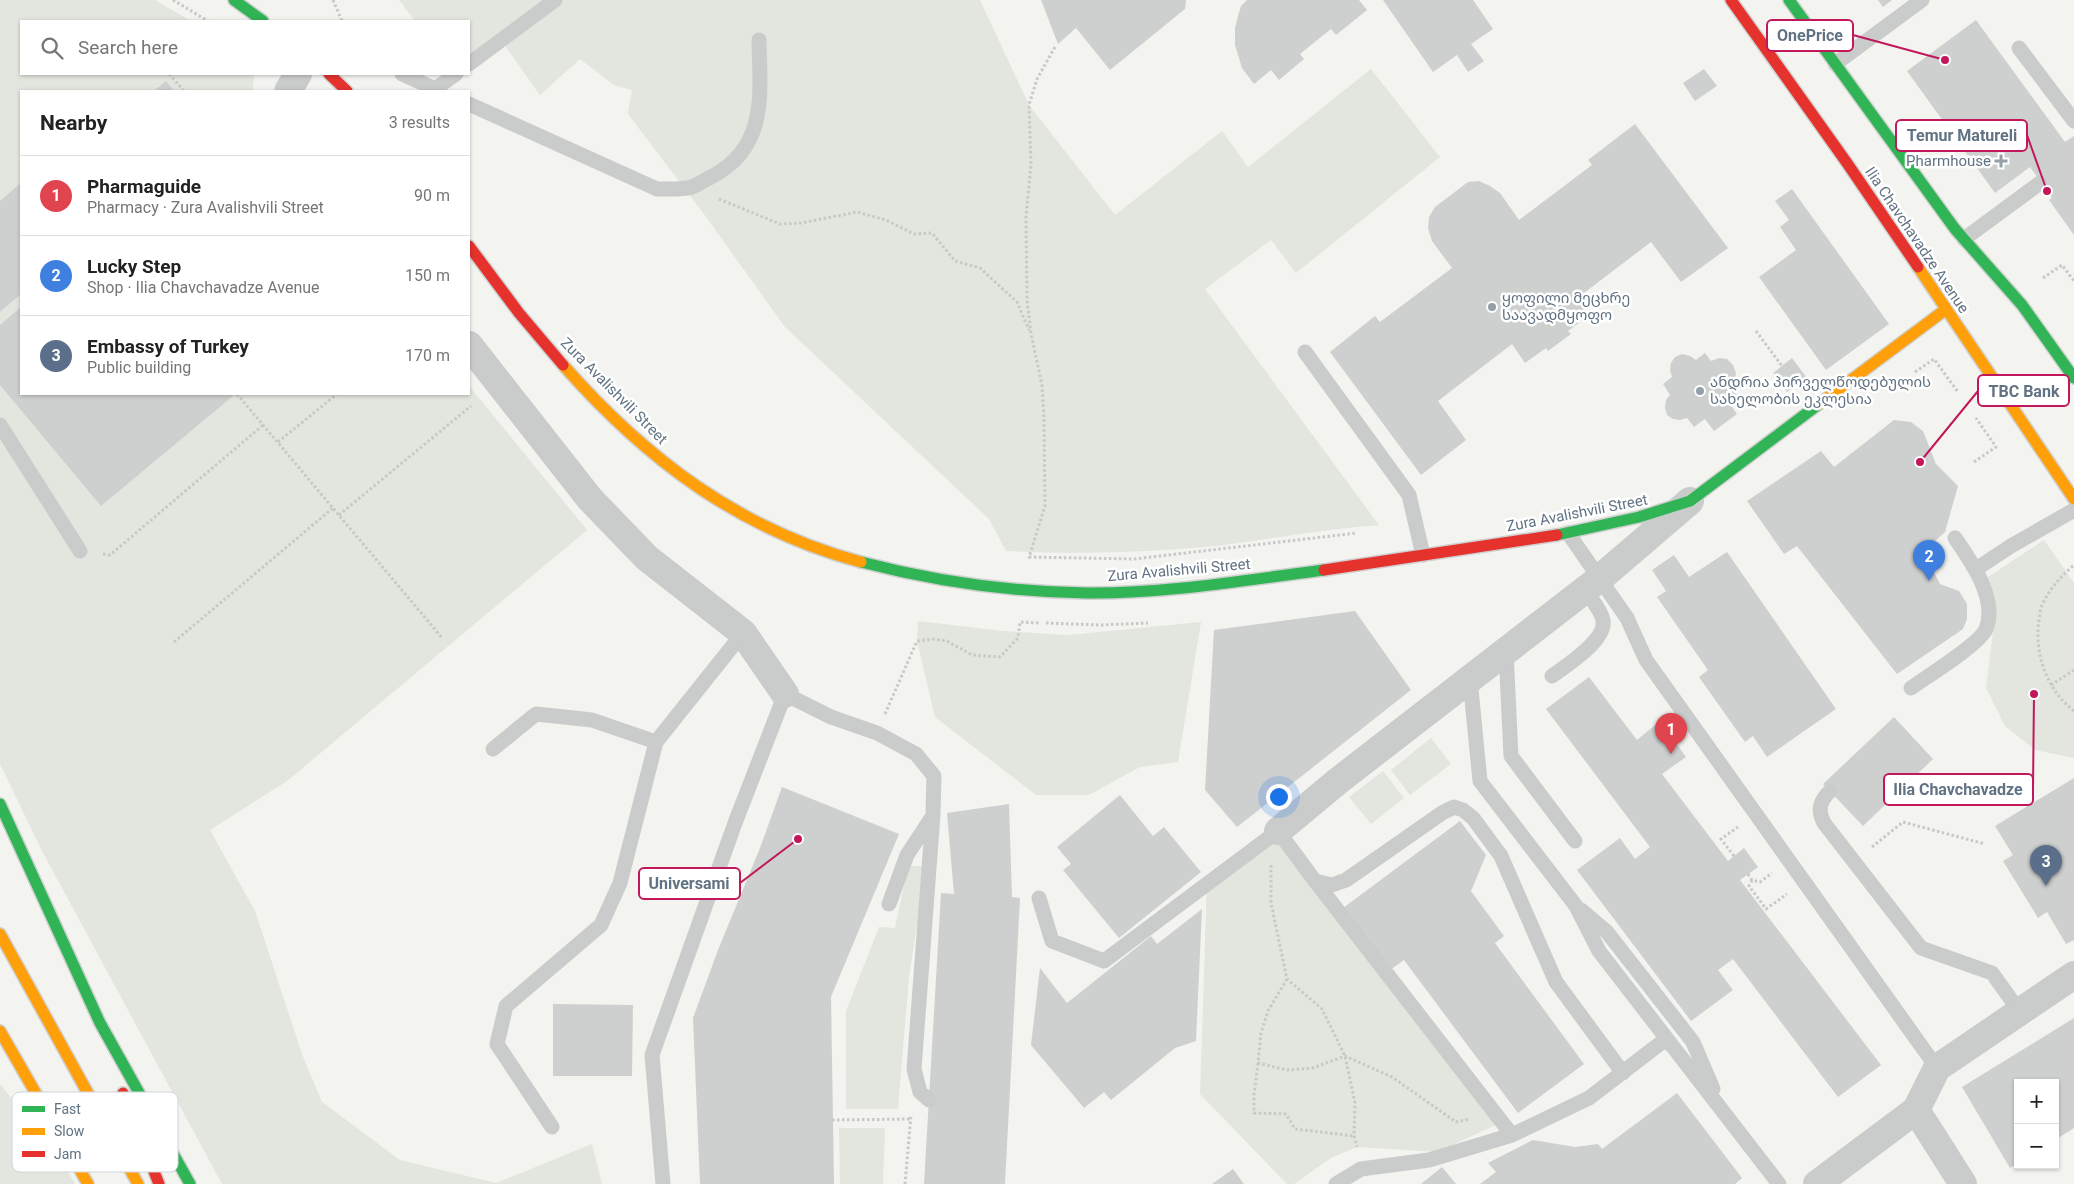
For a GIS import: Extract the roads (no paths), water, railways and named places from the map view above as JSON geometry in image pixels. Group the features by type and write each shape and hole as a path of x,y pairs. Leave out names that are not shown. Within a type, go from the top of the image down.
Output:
{"main road":[{"path":"234,0 262,20"},
{"name":"Ilia Chavchavadze Avenue","path":"1732,0 1848,163 1945,310 2074,499"},
{"path":"1789,0 1964,240 2022,305 2074,378"},
{"path":"330,75 346,90"},
{"name":"Zura Avalishvili Street","path":"470,247 525,322 579,383 632,434 676,472 715,500 762,526 844,557 920,576 1024,591 1088,593 1200,586 1568,533 1654,514 1690,501 1945,310"},
{"path":"0,804 100,1023 139,1092"},
{"path":"0,934 87,1092"},
{"path":"100,1023 124,1092"},
{"path":"0,1032 35,1092"},
{"path":"12,1075 25,1092"},
{"path":"178,1163 190,1184"},
{"path":"82,1172 88,1184"},
{"path":"131,1172 138,1184"},
{"path":"154,1172 159,1184"}],"street":[{"path":"289,90 297,75"},
{"path":"470,346 590,499 647,558 743,633 786,694"},
{"path":"1274,834 1338,781 1506,651 1599,590 1690,501"},
{"path":"1817,1184 1916,1110 1933,1063 2020,1012 2074,975"},
{"path":"1916,1110 1963,1184"}],"lane":[{"path":"470,63 555,0"},
{"path":"1835,64 1922,0"},
{"path":"470,104 657,189 691,187 722,171 739,157 750,142 757,122 760,97 759,40"},
{"path":"2019,48 2074,121"},
{"path":"404,75 437,90 455,75"},
{"path":"1964,240 2040,183"},
{"path":"1305,352 1409,495 1423,555"},
{"path":"0,426 80,551"},
{"path":"1976,569 2011,546 2074,510"},
{"path":"1568,533 1599,590 1627,618 1646,660 1933,1063"},
{"path":"1911,688 1962,653 1986,630 1989,605 1976,569 1955,538"},
{"path":"1552,676 1591,646 1600,633 1604,621 1599,590"},
{"path":"552,1127 497,1044 506,1006 601,925 620,883 656,742 743,633"},
{"path":"1506,651 1510,756 1575,841"},
{"path":"1470,679 1480,781 1576,906 1599,951 1779,1184"},
{"path":"663,1184 652,1055 735,823 786,694 831,717 877,733 916,754 934,776 933,815 914,1069 920,1092 929,1100"},
{"path":"493,749 536,714 592,720 656,742"},
{"path":"1830,790 1820,806 1820,815 1921,948 1992,973 2020,1012"},
{"path":"1315,881 1332,885 1346,880 1442,813 1454,807 1463,810 1473,818 1501,856 1556,982 1623,1073"},
{"path":"888,904 907,855 933,815"},
{"path":"1039,898 1052,941 1104,961 1274,834 1315,881 1512,1135"},
{"path":"1576,906 1607,932 1692,1042 1722,1109"},
{"path":"1336,1184 1361,1169 1429,1160 1512,1135 1589,1098 1666,1039"}],"place":[{"name":"OnePrice","path":"1945,60"},
{"name":"Pharmhouse","path":"2001,161"},
{"name":"Temur Matureli","path":"2047,191"},
{"name":"ყოფილი მეცხრე საავადმყოფო","path":"1492,307"},
{"name":"ანდრია პირველწოდებულის სახელობის ეკლესია","path":"1700,391"},
{"name":"TBC Bank","path":"1920,462"},
{"name":"Lucky Step","path":"1929,581"},
{"name":"Ilia Chavchavadze","path":"2034,694"},
{"name":"Pharmaguide","path":"1671,754"},
{"name":"Universami","path":"798,839"},
{"name":"Embassy of Turkey","path":"2046,886"}]}
